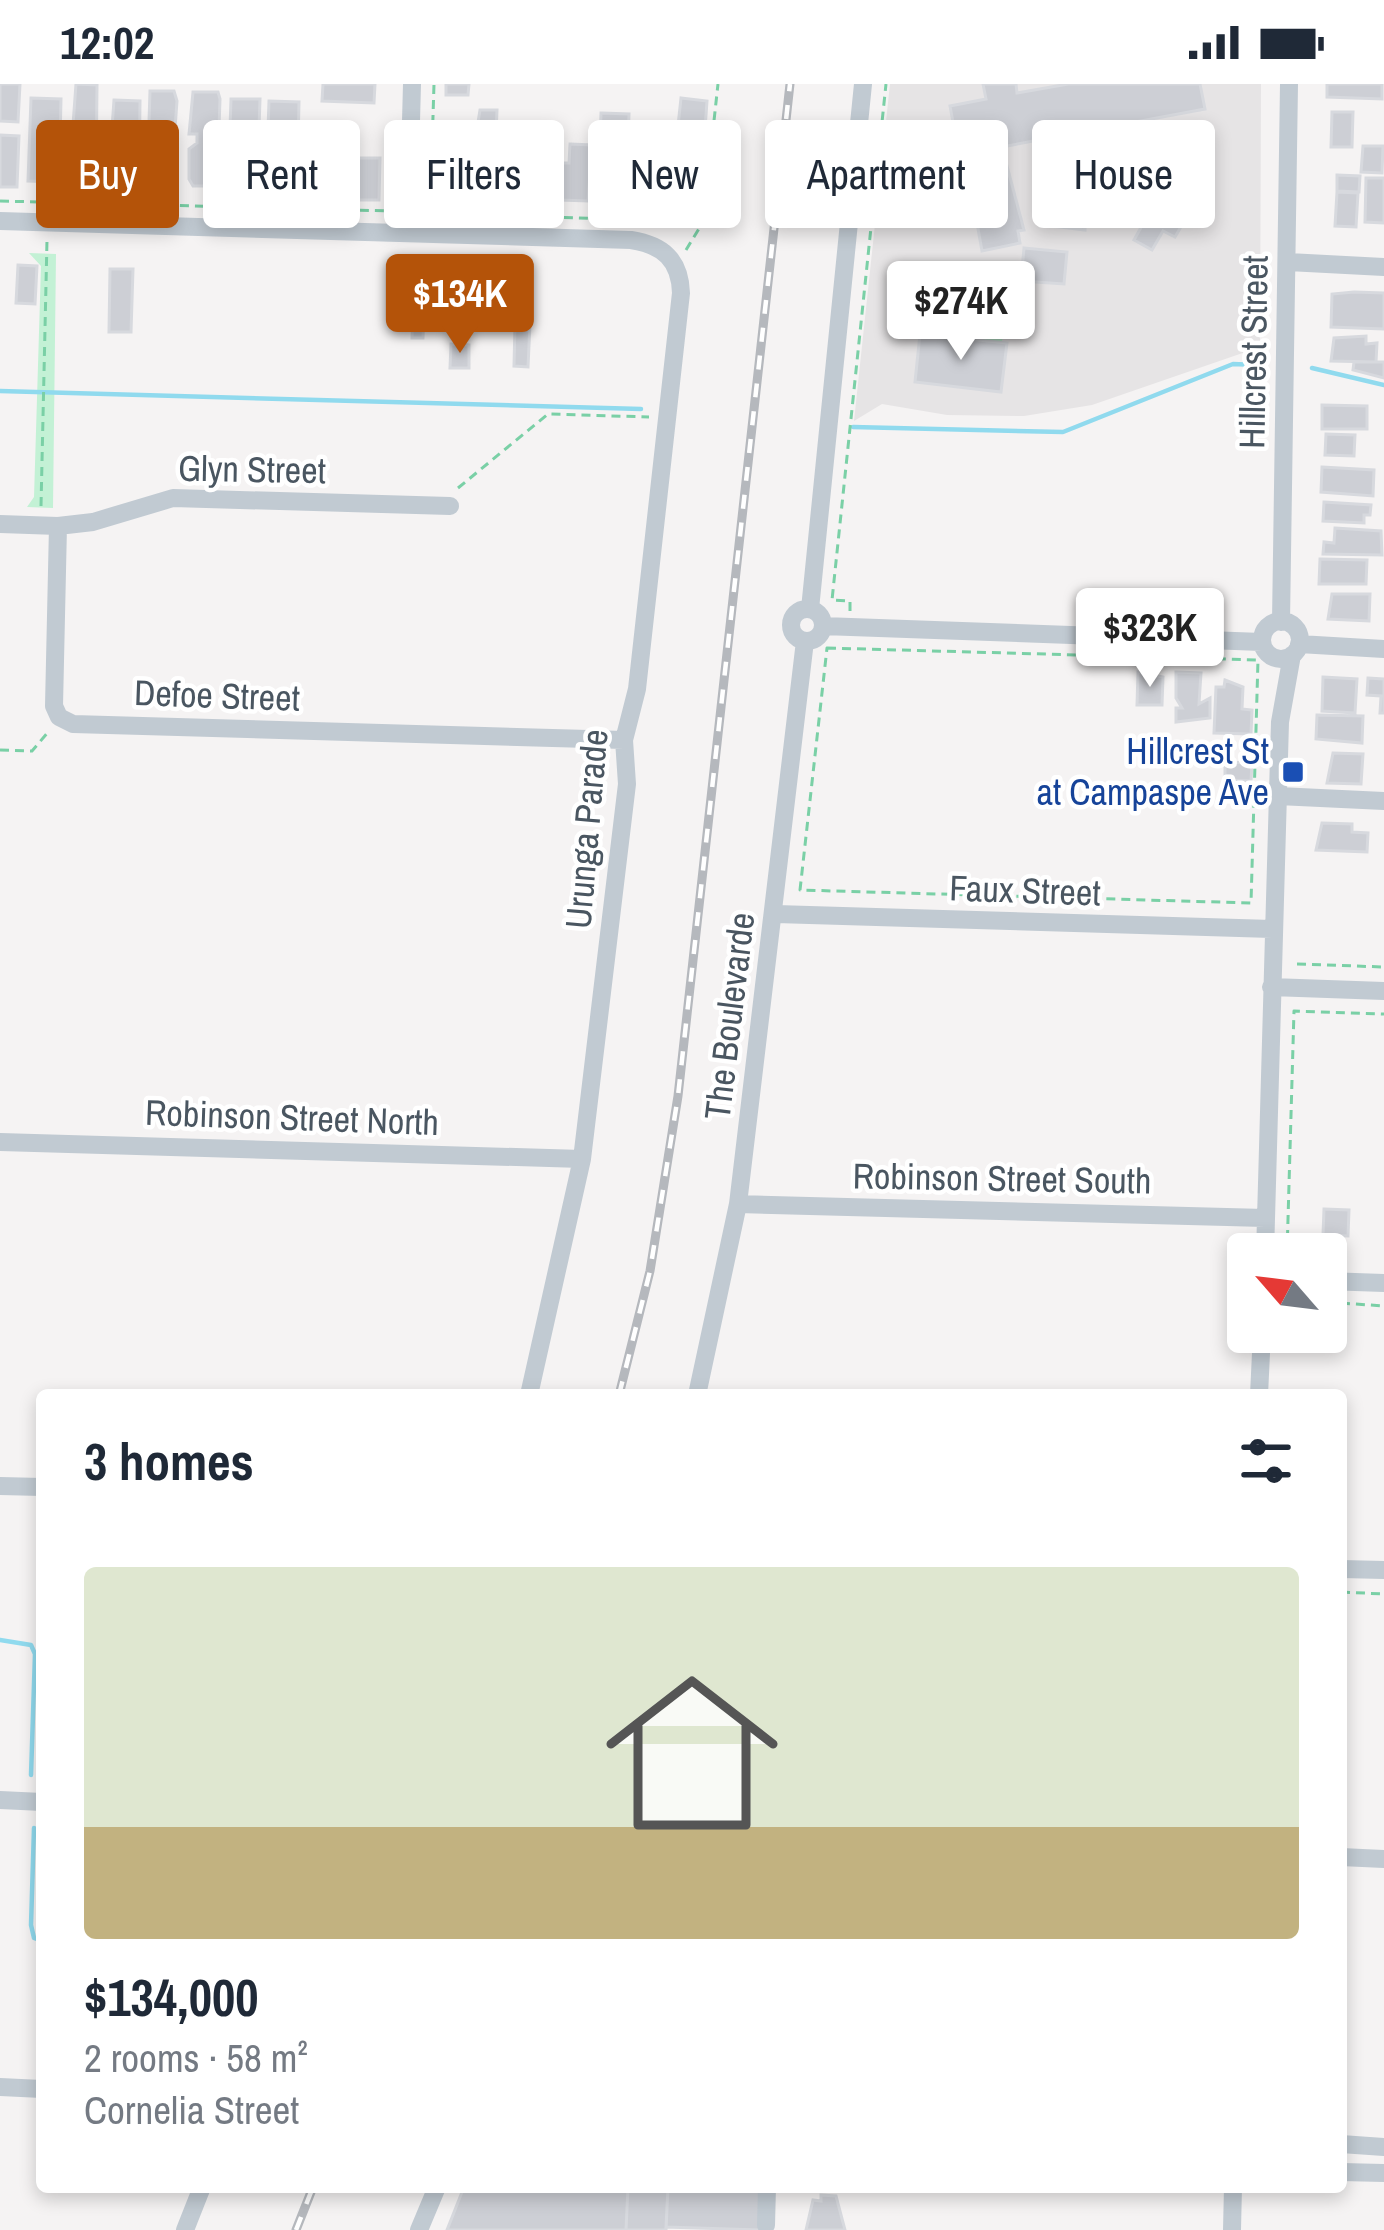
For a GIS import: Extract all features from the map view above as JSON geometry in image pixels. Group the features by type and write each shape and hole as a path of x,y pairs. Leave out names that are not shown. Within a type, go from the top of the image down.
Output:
{"street":[{"path":"411,120 412,84"},
{"path":"823,626 810,609 863,84"},
{"name":"Hillcrest Street","path":"1281,622 1289,84"},
{"path":"0,221 36,222"},
{"path":"179,226 408,232 418,228"},
{"path":"408,228 408,232"},
{"path":"489,228 632,240 664,250 675,266"},
{"path":"1288,262 1384,267"},
{"name":"Urunga Parade","path":"530,1389 582,1159 627,784 624,740 637,688 668,418 681,293 675,266"},
{"name":"Glyn Street","path":"58,526 93,522 173,498 450,506"},
{"path":"0,524 58,526 53,698 59,717"},
{"path":"810,609 800,610 791,623 796,637 815,639 823,626"},
{"path":"1265,1233 1280,722 1296,649 1293,626 1281,622 1269,626 1266,649 1280,722"},
{"path":"823,626 1266,649 1384,649"},
{"name":"The Boulevarde","path":"698,1389 738,1204 805,641"},
{"name":"Defoe Street","path":"59,717 78,724 624,740"},
{"path":"1278,796 1384,801"},
{"name":"Faux Street","path":"776,914 1272,929"},
{"path":"1271,987 1384,991"},
{"name":"Robinson Street North","path":"0,1142 582,1159"},
{"name":"Robinson Street South","path":"738,1204 1265,1218"},
{"path":"1347,1281 1384,1283"},
{"path":"1259,1389 1261,1353"},
{"path":"0,1486 36,1487"},
{"path":"1347,1568 1384,1570"},
{"path":"0,1800 36,1802"},
{"path":"1347,1857 1384,1859"},
{"path":"0,2087 36,2089"},
{"path":"1347,2144 1380,2146 1380,2173 1347,2172"},
{"path":"185,2230 200,2193"},
{"path":"409,2230 421,2193"},
{"path":"419,2230 434,2193"},
{"path":"766,2225 767,2193"},
{"path":"1232,2230 1234,2193"}],"path":[{"path":"433,120 434,84"},
{"path":"714,120 718,84"},
{"path":"848,627 850,601 832,599 886,84"},
{"path":"0,201 384,210"},
{"path":"41,509 49,228"},
{"path":"675,266 699,228"},
{"path":"450,506 460,484 548,414 668,418"},
{"path":"827,648 847,649 1258,660 1251,903 800,890 827,648"},
{"path":"0,750 32,751 59,717"},
{"path":"1297,964 1384,967"},
{"path":"1288,1233 1294,1011 1384,1014"},
{"path":"1347,1304 1384,1306"},
{"path":"1347,1592 1384,1594"}],"shaded area":[{"path":"890,84 1261,84 1260,347 1092,405 1024,416 947,415 882,404 854,421 875,228 1008,228 1008,120 886,120"}],"green space":[{"path":"29,253 56,254 53,508 27,507 34,497 41,266"},
{"path":"927,295 1006,304 1002,342 922,333"}],"building":[{"path":"0,84 20,84 18,122 0,121"},
{"path":"76,84 97,85 97,120 73,120"},
{"path":"323,84 375,84 374,103 322,101"},
{"path":"446,84 469,84 468,95 446,95"},
{"path":"983,84 1016,84 1017,93 1068,84 1200,84 1205,109 1146,120 1032,120 1032,141 1008,146 1008,120 953,120 950,106 986,99"},
{"path":"1327,84 1382,84 1382,99 1327,97"},
{"path":"150,91 174,91 176,120 149,120"},
{"path":"193,92 218,92 219,120 203,120 203,186 193,186 189,179 189,149 197,143 197,134 189,134"},
{"path":"31,98 61,99 60,120 36,120 36,181 28,181"},
{"path":"681,98 707,101 706,120 679,120"},
{"path":"231,99 260,99 259,120 230,120"},
{"path":"114,100 140,101 140,120 113,120"},
{"path":"269,101 299,102 299,120 268,120"},
{"path":"480,110 497,110 497,120 478,120"},
{"path":"1332,112 1353,112 1352,147 1331,147"},
{"path":"601,113 629,114 629,120 601,120"},
{"path":"0,135 19,136 17,187 0,187"},
{"path":"570,144 588,145 588,201 564,200 564,163 569,163"},
{"path":"1363,146 1383,146 1382,173 1361,172"},
{"path":"360,158 380,158 379,200 360,200"},
{"path":"1008,170 1024,230 1018,231 1020,243 982,251 978,228 1008,228"},
{"path":"1337,175 1360,176 1359,192 1337,191"},
{"path":"1366,178 1384,178 1384,223 1365,222"},
{"path":"1337,192 1358,193 1356,227 1335,226"},
{"path":"1141,228 1180,228 1175,237 1163,231 1152,250 1134,240"},
{"path":"1024,248 1067,252 1064,284 1021,281"},
{"path":"18,265 37,266 35,304 16,303"},
{"path":"110,269 133,269 131,332 109,332"},
{"path":"426,277 451,278 449,308 425,307"},
{"path":"1384,293 1384,329 1331,327 1332,294"},
{"path":"413,309 424,309 423,338 412,338"},
{"path":"515,324 530,324 528,367 514,366"},
{"path":"920,334 1007,343 1001,392 915,382"},
{"path":"1366,336 1366,344 1377,343 1376,362 1331,361 1334,338"},
{"path":"451,344 469,345 469,368 450,368"},
{"path":"1354,362 1384,362 1384,378 1353,370"},
{"path":"1322,405 1367,406 1367,429 1322,429"},
{"path":"1326,434 1355,435 1354,456 1325,455"},
{"path":"1322,467 1374,470 1373,496 1321,492"},
{"path":"1324,502 1371,505 1370,515 1364,515 1364,523 1323,521"},
{"path":"1335,528 1381,531 1382,555 1323,554 1324,542 1334,543"},
{"path":"1320,559 1367,560 1366,584 1319,584"},
{"path":"1332,594 1370,594 1369,621 1328,619"},
{"path":"1138,672 1163,677 1162,705 1137,705"},
{"path":"1176,672 1201,673 1199,704 1210,698 1210,718 1176,722 1176,708 1182,708 1176,698"},
{"path":"1323,677 1357,679 1355,713 1322,711"},
{"path":"1368,678 1384,679 1384,713 1380,713 1381,696 1367,695"},
{"path":"1225,680 1243,687 1242,709 1252,710 1251,734 1214,733 1216,687 1224,687"},
{"path":"1317,715 1363,716 1362,743 1316,739"},
{"path":"1333,753 1363,754 1361,784 1327,783"},
{"path":"1225,762 1252,763 1251,781 1225,780"},
{"path":"1322,823 1352,824 1352,832 1368,833 1367,852 1316,850"},
{"path":"1324,1209 1349,1210 1348,1236 1323,1233"},
{"path":"462,2193 628,2193 626,2230 447,2230"},
{"path":"628,2193 668,2193 666,2230 626,2230"},
{"path":"668,2193 762,2193 760,2230 666,2227"},
{"path":"821,2195 836,2196 845,2230 806,2230 813,2200 821,2201"}],"waterway":[{"path":"853,427 1063,432 1233,364 1257,365"},
{"path":"1312,368 1384,385"},
{"path":"0,391 641,409"},
{"path":"0,1640 31,1645 35,1654 31,1775"},
{"path":"34,1828 31,1925 36,1939"}],"railway":[{"path":"620,1389 650,1271 678,1096 790,84"},
{"path":"296,2230 311,2193"}],"place":[{"name":"Hillcrest St at Campaspe Ave","path":"1293,772"}]}
